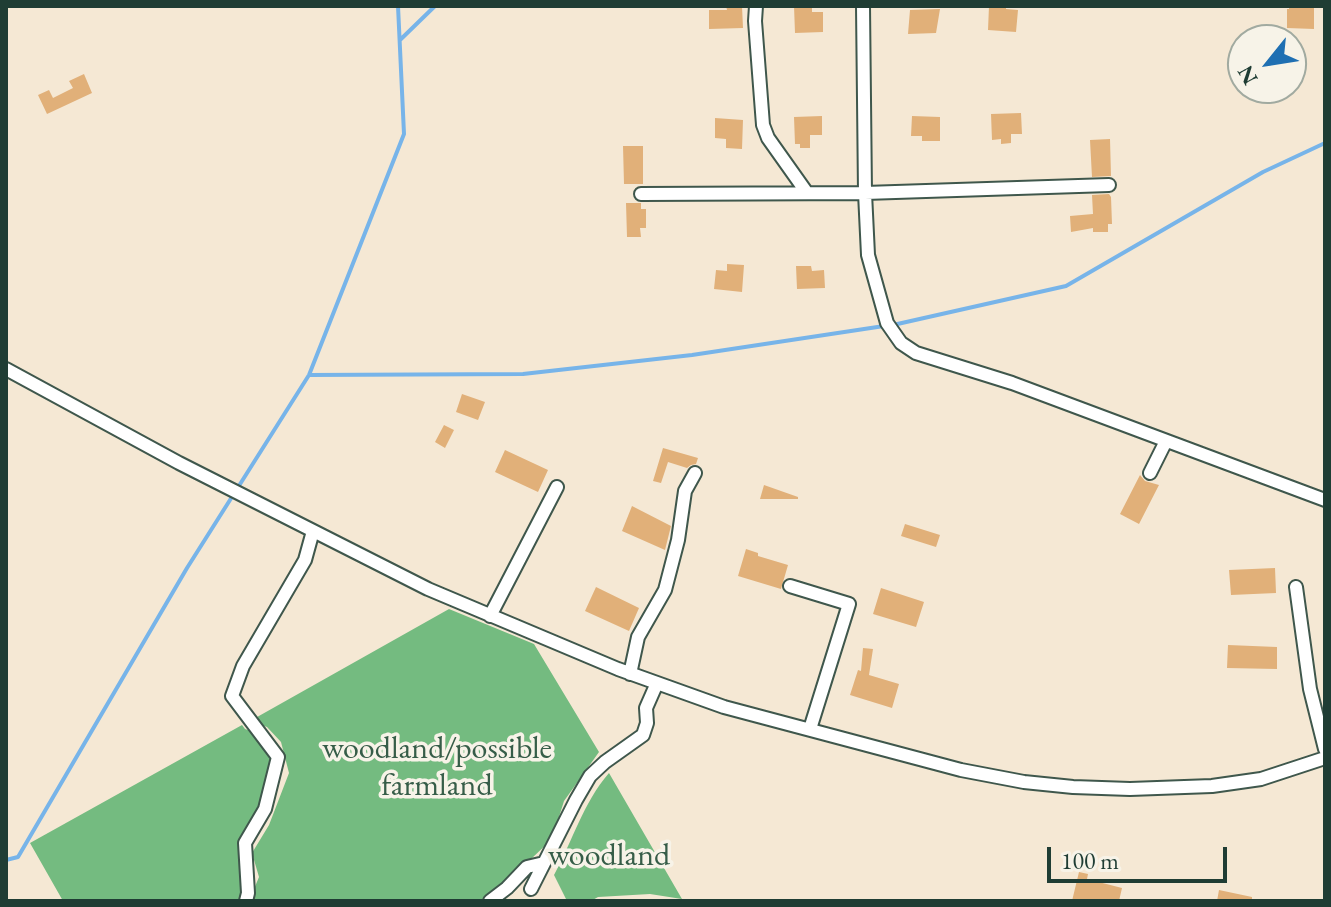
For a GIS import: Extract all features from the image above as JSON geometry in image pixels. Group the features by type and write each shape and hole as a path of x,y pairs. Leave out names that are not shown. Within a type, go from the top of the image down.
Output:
{"street":[{"path":"756,6 763,125 768,138 807,193"},
{"path":"863,6 868,255 887,323 901,343 907,349 1012,383 1325,500"},
{"path":"641,194 865,193 1109,185"},
{"path":"6,369 179,463 428,589 630,674 724,707 961,770 1024,782 1073,787 1130,789 1212,786 1261,779 1325,758"},
{"path":"1150,473 1166,441"},
{"path":"630,674 638,637 665,590 678,540 685,491 695,473"},
{"path":"490,616 557,487"},
{"path":"246,901 245,843 265,809 278,757 232,696 243,666 305,560 313,531"},
{"path":"790,586 849,604 810,729"},
{"path":"1296,587 1310,689 1325,749"},
{"path":"531,889 590,776 643,735 647,723 646,708 657,683"},
{"path":"490,901 527,867 544,863"}],"green space":[{"name":"woodland/possible farmland","path":"449,609 534,644 599,752 564,801 552,839 487,901 249,901 259,877 252,853 269,825 289,773 281,742 267,727 250,721"},
{"name":"woodland/possible farmland","path":"242,725 263,735 279,764 242,858 246,886 240,901 63,901 30,843"},
{"name":"woodland","path":"609,773 682,899 650,894 567,901 554,875 585,809"}],"building":[{"path":"726,6 742,6 743,28 709,29 709,10 727,10"},
{"path":"794,6 812,6 812,12 823,12 823,32 795,33"},
{"path":"989,6 1018,10 1016,32 988,30"},
{"path":"1289,6 1314,6 1314,29 1307,29 1307,24 1287,24"},
{"path":"940,9 936,33 908,34 910,10"},
{"path":"84,74 92,93 47,114 38,95 49,90 53,98 73,88 69,81"},
{"path":"1021,113 1022,134 1011,134 1011,143 1001,144 1001,139 992,140 991,114"},
{"path":"822,116 822,135 810,135 810,148 800,148 800,144 795,144 794,117"},
{"path":"912,116 940,117 940,141 922,141 922,136 911,136"},
{"path":"715,118 743,120 742,149 726,148 726,139 715,138"},
{"path":"1110,139 1111,176 1092,177 1090,140"},
{"path":"623,146 643,146 643,184 624,184"},
{"path":"1109,194 1112,224 1108,224 1108,232 1093,232 1093,228 1071,232 1070,216 1093,214 1092,195"},
{"path":"626,203 641,203 641,209 646,209 646,228 640,228 641,237 627,237"},
{"path":"727,264 744,265 742,292 714,289 716,270 727,271"},
{"path":"796,266 811,266 812,271 824,270 825,288 797,289"},
{"path":"462,394 485,402 478,420 456,412"},
{"path":"444,425 454,430 445,448 435,442"},
{"path":"663,448 698,458 696,464 687,468 668,462 661,483 653,481"},
{"path":"505,450 548,470 538,492 495,472"},
{"path":"1140,475 1145,481 1159,485 1139,524 1120,514"},
{"path":"764,485 798,497 798,499 760,499"},
{"path":"632,506 671,526 665,550 622,531"},
{"path":"905,524 940,535 936,547 901,536"},
{"path":"746,549 788,565 781,589 738,576"},
{"path":"1275,568 1276,593 1231,595 1229,570"},
{"path":"596,587 639,608 629,631 585,611"},
{"path":"881,588 924,602 916,627 873,614"},
{"path":"1228,645 1277,647 1277,669 1227,668"},
{"path":"863,648 873,649 869,675 899,684 892,708 850,695 858,670 861,671"},
{"path":"1079,872 1088,874 1087,879 1122,888 1119,901 1072,901"},
{"path":"1219,890 1252,897 1252,901 1217,901"}],"waterway":[{"path":"6,860 18,857 187,568 309,375 404,134 398,6"},
{"path":"400,40 435,6"},
{"path":"893,325 1066,286 1263,172 1325,143"},
{"path":"309,375 523,374 692,355 884,326"}]}
